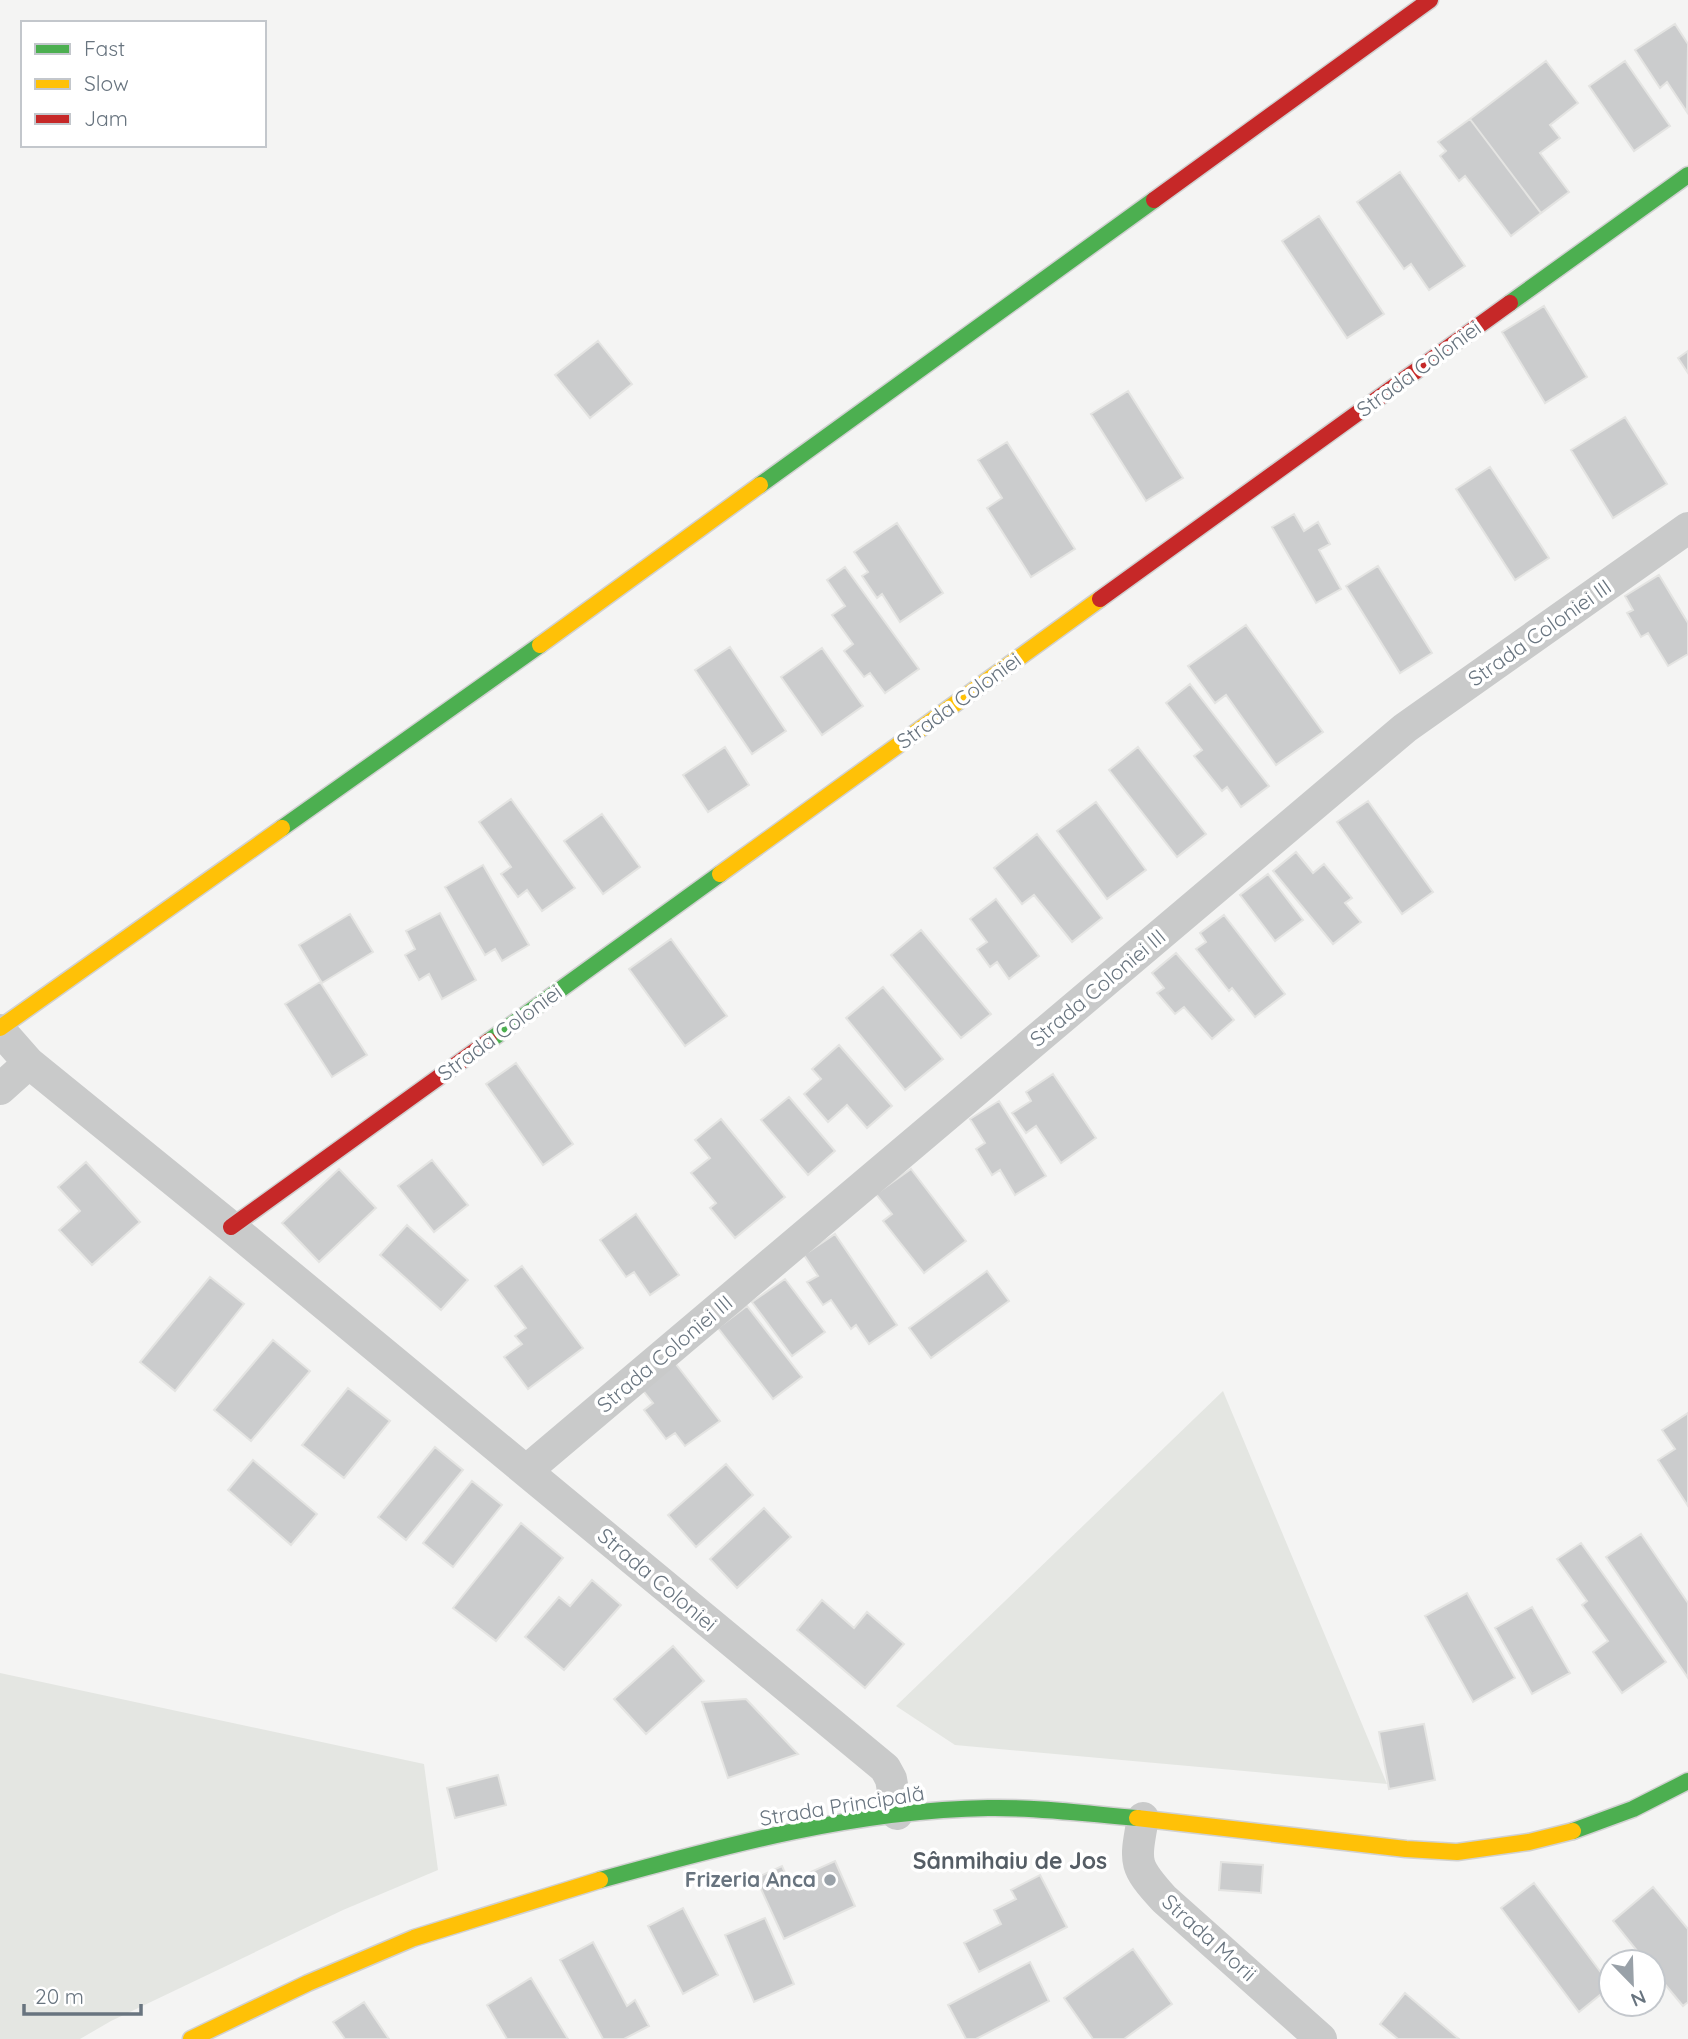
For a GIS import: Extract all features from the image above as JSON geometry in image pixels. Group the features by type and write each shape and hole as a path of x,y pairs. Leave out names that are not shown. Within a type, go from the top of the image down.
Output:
{"street":[{"path":"0,1029 441,716 1430,0"},
{"name":"Strada Coloniei","path":"231,1227 1688,175"},
{"name":"Strada Coloniei III","path":"526,1471 1405,728 1688,527"},
{"name":"Strada Coloniei","path":"0,1029 29,1063 885,1768 891,1779 897,1814"},
{"path":"0,1089 29,1063"},
{"name":"Strada Principală","path":"192,2039 308,1983 414,1938 677,1859 787,1834 897,1814 989,1808 1143,1818 1406,1849 1457,1852 1529,1842 1576,1830 1633,1809 1688,1781"},
{"name":"Strada Morii","path":"1143,1818 1137,1853 1142,1875 1164,1899 1321,2039"}],"shaded area":[{"path":"1223,1391 1387,1784 955,1745 896,1706"},
{"path":"0,1673 424,1764 438,1870 343,1910 111,2021 80,2039 0,2039"}],"building":[{"path":"1675,24 1688,44 1687,112 1667,82 1660,88 1635,50"},
{"path":"1546,61 1578,103 1550,125 1560,138 1540,153 1569,192 1541,213 1470,119"},
{"path":"1625,61 1670,126 1634,151 1589,86"},
{"path":"1470,119 1541,213 1511,236 1465,176 1459,181 1440,156 1446,151 1438,142"},
{"path":"1400,172 1465,266 1429,290 1411,264 1404,269 1357,202"},
{"path":"1319,216 1384,314 1347,338 1282,241"},
{"path":"1544,306 1587,377 1545,403 1502,332"},
{"path":"598,341 632,384 590,418 555,375"},
{"path":"1688,351 1688,373 1678,358"},
{"path":"1128,391 1183,478 1146,501 1091,414"},
{"path":"1625,417 1667,484 1613,518 1571,450"},
{"path":"1007,442 1075,549 1031,577 987,508 1002,498 978,460"},
{"path":"1490,467 1549,558 1515,580 1456,489"},
{"path":"1294,514 1304,531 1318,522 1330,544 1319,550 1341,589 1316,603 1272,527"},
{"path":"897,523 943,593 900,622 882,594 877,598 862,576 868,572 854,552"},
{"path":"1378,566 1432,653 1400,673 1346,586"},
{"path":"845,567 919,669 885,693 870,673 864,677 844,651 853,644 832,615 845,606 827,580"},
{"path":"1659,575 1688,623 1688,654 1668,666 1648,633 1641,637 1627,613 1633,610 1625,596"},
{"path":"1246,625 1323,732 1276,765 1226,695 1215,703 1188,666"},
{"path":"730,647 786,731 752,754 695,670"},
{"path":"822,648 863,706 822,735 781,677"},
{"path":"1190,684 1269,786 1241,807 1227,787 1222,791 1194,756 1202,750 1166,703"},
{"path":"725,747 749,785 708,812 683,775"},
{"path":"1138,747 1206,834 1177,857 1109,770"},
{"path":"511,799 575,888 542,911 527,890 518,897 501,874 511,867 479,822"},
{"path":"1368,801 1433,892 1402,914 1337,822"},
{"path":"1096,802 1146,870 1107,899 1057,831"},
{"path":"602,814 640,867 603,894 564,841"},
{"path":"1037,834 1102,918 1072,942 1034,895 1022,904 994,868"},
{"path":"1296,852 1313,873 1324,864 1352,898 1345,903 1361,922 1333,944 1273,871"},
{"path":"483,865 529,945 502,961 495,949 485,955 445,887"},
{"path":"1268,874 1303,920 1275,941 1240,895"},
{"path":"996,899 1039,956 1009,979 997,962 990,967 977,949 987,942 970,919"},
{"path":"440,913 476,980 442,999 429,974 419,980 405,955 415,949 406,931"},
{"path":"350,914 373,952 322,983 299,945"},
{"path":"1224,915 1285,994 1255,1017 1232,988 1229,991 1196,949 1206,942 1200,933"},
{"path":"921,930 991,1014 961,1038 891,955"},
{"path":"671,939 727,1016 685,1046 629,969"},
{"path":"1176,953 1234,1020 1212,1039 1184,1007 1175,1014 1157,993 1164,988 1152,973"},
{"path":"320,982 367,1055 332,1077 285,1004"},
{"path":"883,987 943,1059 905,1090 846,1018"},
{"path":"839,1045 892,1106 867,1128 847,1105 828,1122 804,1094 821,1079 812,1069"},
{"path":"516,1063 573,1144 543,1165 486,1084"},
{"path":"1053,1074 1096,1138 1061,1163 1036,1126 1026,1133 1012,1113 1031,1101 1026,1092"},
{"path":"789,1097 835,1151 808,1175 761,1120"},
{"path":"999,1101 1046,1176 1015,1195 1000,1170 992,1175 976,1149 985,1143 970,1119"},
{"path":"721,1119 785,1197 735,1238 710,1208 716,1203 691,1173 710,1158 695,1140"},
{"path":"432,1160 468,1205 434,1232 398,1186"},
{"path":"86,1162 140,1222 92,1265 59,1230 80,1211 58,1187"},
{"path":"339,1169 376,1208 319,1262 282,1223"},
{"path":"911,1169 966,1241 924,1273 883,1221 892,1214 876,1194"},
{"path":"636,1214 679,1275 650,1295 634,1272 626,1277 600,1240"},
{"path":"407,1225 468,1280 441,1310 380,1255"},
{"path":"835,1234 897,1325 869,1344 856,1325 851,1329 831,1300 823,1305 807,1282 818,1276 804,1255"},
{"path":"522,1266 583,1348 528,1389 504,1357 522,1344 515,1336 526,1328 495,1286"},
{"path":"987,1271 1009,1301 931,1358 909,1328"},
{"path":"210,1277 244,1304 175,1391 140,1362"},
{"path":"785,1279 825,1332 792,1356 752,1302"},
{"path":"747,1306 802,1377 773,1399 718,1328"},
{"path":"273,1340 310,1371 251,1441 214,1410"},
{"path":"675,1363 720,1421 685,1446 675,1433 666,1439 644,1410 653,1403 641,1388"},
{"path":"348,1388 390,1421 344,1478 302,1445"},
{"path":"1688,1413 1688,1506 1658,1460 1675,1449 1662,1430"},
{"path":"435,1447 463,1470 406,1540 378,1517"},
{"path":"253,1460 317,1514 291,1545 228,1490"},
{"path":"726,1464 753,1495 696,1547 668,1515"},
{"path":"472,1481 502,1505 453,1567 423,1543"},
{"path":"764,1508 791,1537 737,1588 710,1559"},
{"path":"521,1523 563,1558 496,1641 453,1608"},
{"path":"1641,1534 1688,1603 1688,1678 1606,1557"},
{"path":"1581,1543 1666,1662 1622,1693 1593,1652 1608,1641 1582,1605 1587,1601 1557,1559"},
{"path":"592,1580 621,1605 564,1670 525,1637 559,1597 570,1606"},
{"path":"1467,1593 1515,1678 1473,1702 1425,1616"},
{"path":"822,1600 854,1628 867,1612 904,1644 865,1688 797,1630"},
{"path":"1532,1607 1570,1673 1532,1694 1495,1628"},
{"path":"673,1646 704,1681 646,1734 614,1699"},
{"path":"746,1699 798,1754 728,1778 702,1702"},
{"path":"1424,1724 1435,1780 1389,1789 1379,1732"},
{"path":"498,1775 506,1805 455,1818 447,1788"},
{"path":"835,1861 855,1906 784,1939 756,1878 782,1866 789,1882"},
{"path":"1221,1862 1263,1865 1261,1893 1219,1890"},
{"path":"1040,1875 1067,1927 979,1972 964,1943 1001,1924 994,1910 1016,1899 1011,1890"},
{"path":"1534,1883 1597,1967 1597,1997 1579,2012 1501,1908"},
{"path":"1653,1887 1688,1929 1688,2002 1683,2006 1667,1987 1667,1948 1635,1948 1613,1921"},
{"path":"683,1908 718,1975 683,1994 648,1926"},
{"path":"765,1918 794,1984 754,2002 725,1935"},
{"path":"593,1942 627,2006 635,2000 649,2026 624,2039 603,2039 560,1960"},
{"path":"1133,1949 1172,2004 1124,2039 1093,2039 1064,1998"},
{"path":"1030,1962 1049,2001 976,2039 966,2039 948,2005"},
{"path":"531,1978 568,2039 507,2039 487,2005"},
{"path":"1405,1993 1459,2039 1398,2039 1380,2024"},
{"path":"364,2002 389,2039 345,2039 333,2022"}],"traffic: fast":[{"path":"1510,303 1688,175"},
{"path":"760,485 1154,200"},
{"path":"282,828 540,645"},
{"path":"489,1041 720,874"},
{"path":"1573,1831 1633,1809 1688,1781"},
{"path":"600,1880 744,1842 890,1815 1006,1808 1137,1818"}],"traffic: slow":[{"path":"540,645 760,485"},
{"path":"720,874 1100,599"},
{"path":"0,1028 282,828"},
{"path":"1137,1818 1406,1849 1457,1852 1529,1842 1573,1831"},
{"path":"191,2039 308,1983 414,1938 600,1880"}],"traffic: jam":[{"path":"1154,200 1430,0"},
{"path":"1100,599 1510,303"},
{"path":"231,1227 489,1041"}],"place":[{"name":"Frizeria Anca","path":"830,1880"}],"district":[{"name":"Sânmihaiu de Jos","path":"1010,1861"}]}
